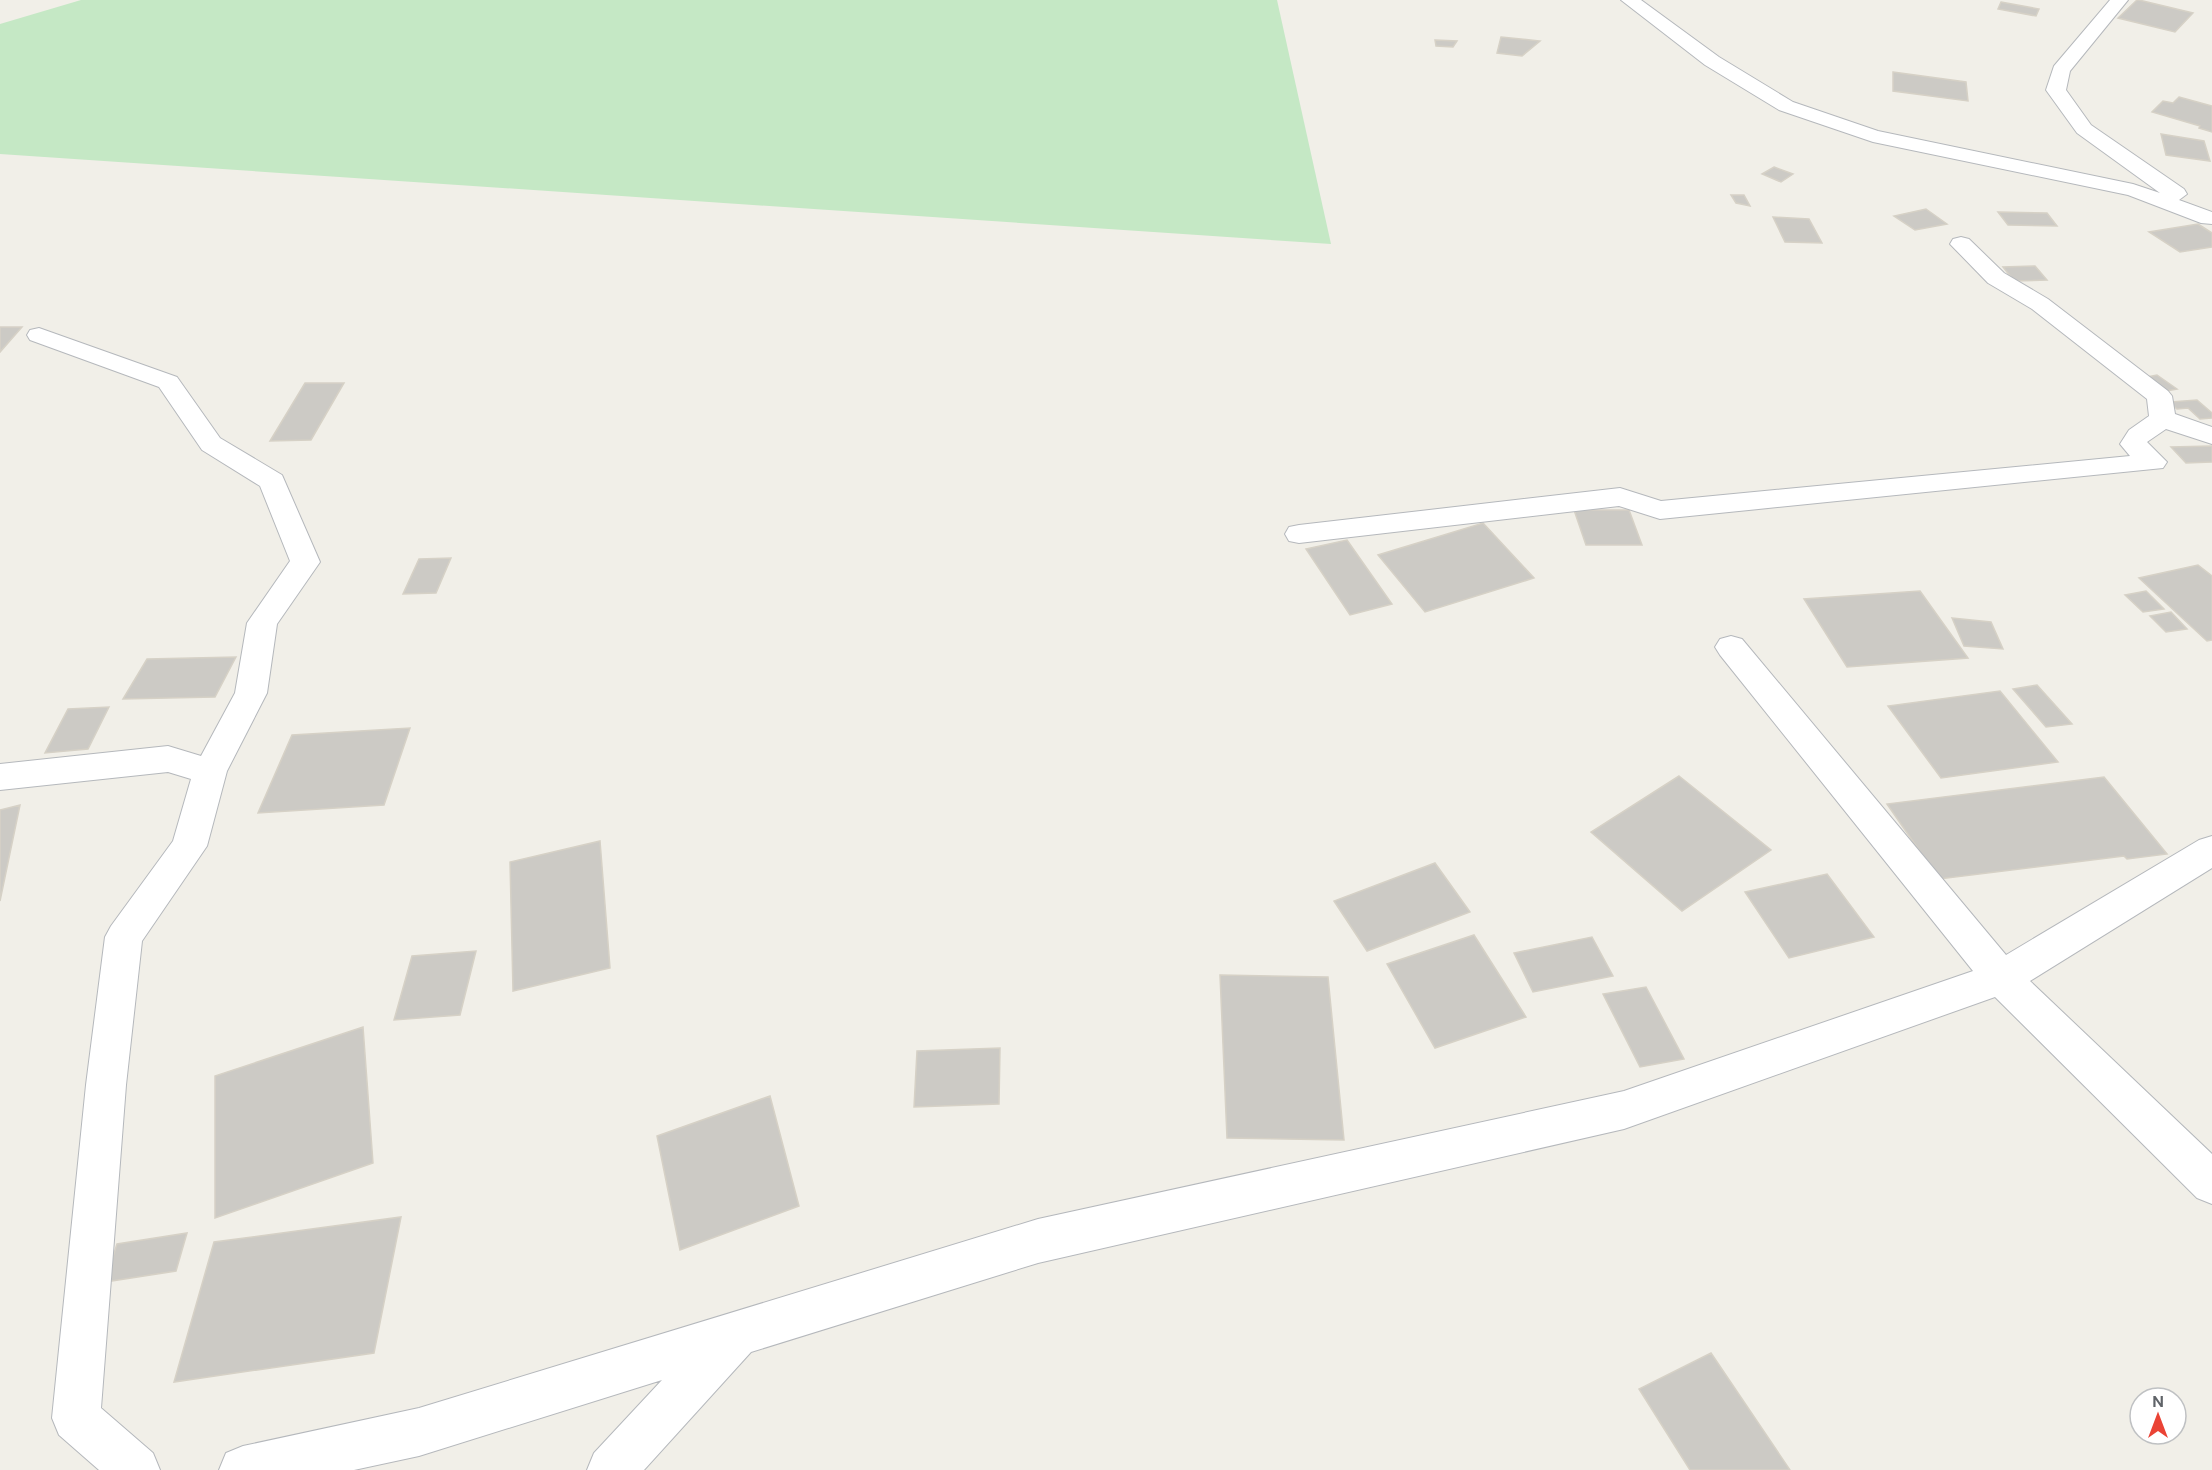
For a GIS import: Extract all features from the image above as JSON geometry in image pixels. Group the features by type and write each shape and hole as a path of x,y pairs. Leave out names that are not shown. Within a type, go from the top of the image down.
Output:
{"street":[{"path":"1630,0 1712,61 1786,106 1873,136 2133,190 2211,218"},
{"path":"2119,0 2061,70 2056,90 2084,129 2211,218"},
{"path":"1961,244 1996,278 2040,304 2158,396 2163,419"},
{"path":"39,335 168,382 211,444 272,481 304,562 262,623 251,693 210,771 189,846 124,937 105,1085 76,1418 136,1470"},
{"path":"2163,419 2212,436"},
{"path":"1299,534 1620,497 1660,510 1788,495 2153,462 2133,444 2138,436 2163,419"},
{"path":"1731,647 2001,978 2212,1183"},
{"path":"0,777 168,759 210,771"},
{"path":"243,1470 418,1432 1038,1241 1624,1110 2001,978 2212,850"},
{"path":"610,1470 736,1334"}],"green space":[{"path":"81,0 1277,0 1331,244 0,154 0,24"}],"building":[{"path":"2137,0 2193,13 2175,32 2118,18"},
{"path":"2001,2 2039,9 2036,16 1998,9"},
{"path":"1501,37 1540,41 1522,56 1497,53"},
{"path":"1435,40 1457,41 1453,47 1436,46"},
{"path":"1893,72 1966,82 1968,101 1893,91"},
{"path":"2179,97 2212,106 2212,132 2199,128 2200,126 2152,112 2163,101 2173,103"},
{"path":"2161,134 2204,141 2210,161 2166,155"},
{"path":"1774,167 1793,174 1781,182 1762,174"},
{"path":"1731,195 1744,195 1750,206 1736,203"},
{"path":"1926,209 1947,224 1915,230 1894,216"},
{"path":"1998,212 2047,213 2057,226 2008,225"},
{"path":"1773,217 1809,219 1822,243 1785,242"},
{"path":"2198,224 2212,233 2212,247 2180,252 2149,232"},
{"path":"2035,266 2047,280 2014,281 2003,267"},
{"path":"0,327 22,327 0,352"},
{"path":"2157,375 2177,389 2161,392 2142,378"},
{"path":"305,383 344,383 311,440 270,441"},
{"path":"2197,400 2212,413 2212,418 2200,419 2188,408 2177,409 2169,402"},
{"path":"2212,446 2212,462 2186,463 2171,447"},
{"path":"1574,510 1629,510 1642,545 1586,545"},
{"path":"1483,523 1534,578 1425,612 1378,555"},
{"path":"1347,540 1392,604 1350,615 1306,549"},
{"path":"451,558 436,593 403,594 419,559"},
{"path":"2198,565 2212,576 2212,640 2207,641 2139,578"},
{"path":"1920,591 1968,658 1847,667 1804,599"},
{"path":"2146,591 2164,609 2143,612 2125,595"},
{"path":"2171,612 2187,629 2166,632 2150,616"},
{"path":"1952,618 1991,622 2003,649 1964,646"},
{"path":"236,657 215,697 123,699 147,659"},
{"path":"2037,685 2072,724 2046,727 2013,689"},
{"path":"2000,691 2058,762 1941,778 1888,706"},
{"path":"109,707 88,749 45,753 68,709"},
{"path":"410,728 384,805 258,813 292,735"},
{"path":"1679,776 1771,850 1682,911 1591,832"},
{"path":"2104,777 2167,854 2127,859 2124,856 1939,879 1887,804"},
{"path":"20,805 0,901 0,810"},
{"path":"600,841 610,968 513,991 510,862"},
{"path":"1435,863 1470,912 1367,951 1334,901"},
{"path":"1827,874 1874,937 1789,958 1745,892"},
{"path":"1474,935 1526,1017 1435,1048 1387,964"},
{"path":"1592,937 1613,976 1533,992 1514,953"},
{"path":"476,951 460,1015 394,1020 412,956"},
{"path":"1220,975 1328,977 1344,1140 1227,1138"},
{"path":"1646,987 1684,1059 1640,1067 1603,994"},
{"path":"363,1027 373,1163 215,1218 215,1076"},
{"path":"1000,1048 999,1104 914,1107 917,1051"},
{"path":"770,1096 799,1206 680,1250 657,1136"},
{"path":"401,1217 374,1353 174,1382 214,1242"},
{"path":"187,1233 176,1271 105,1282 117,1244"},
{"path":"1711,1353 1790,1470 1690,1470 1639,1389"}]}
